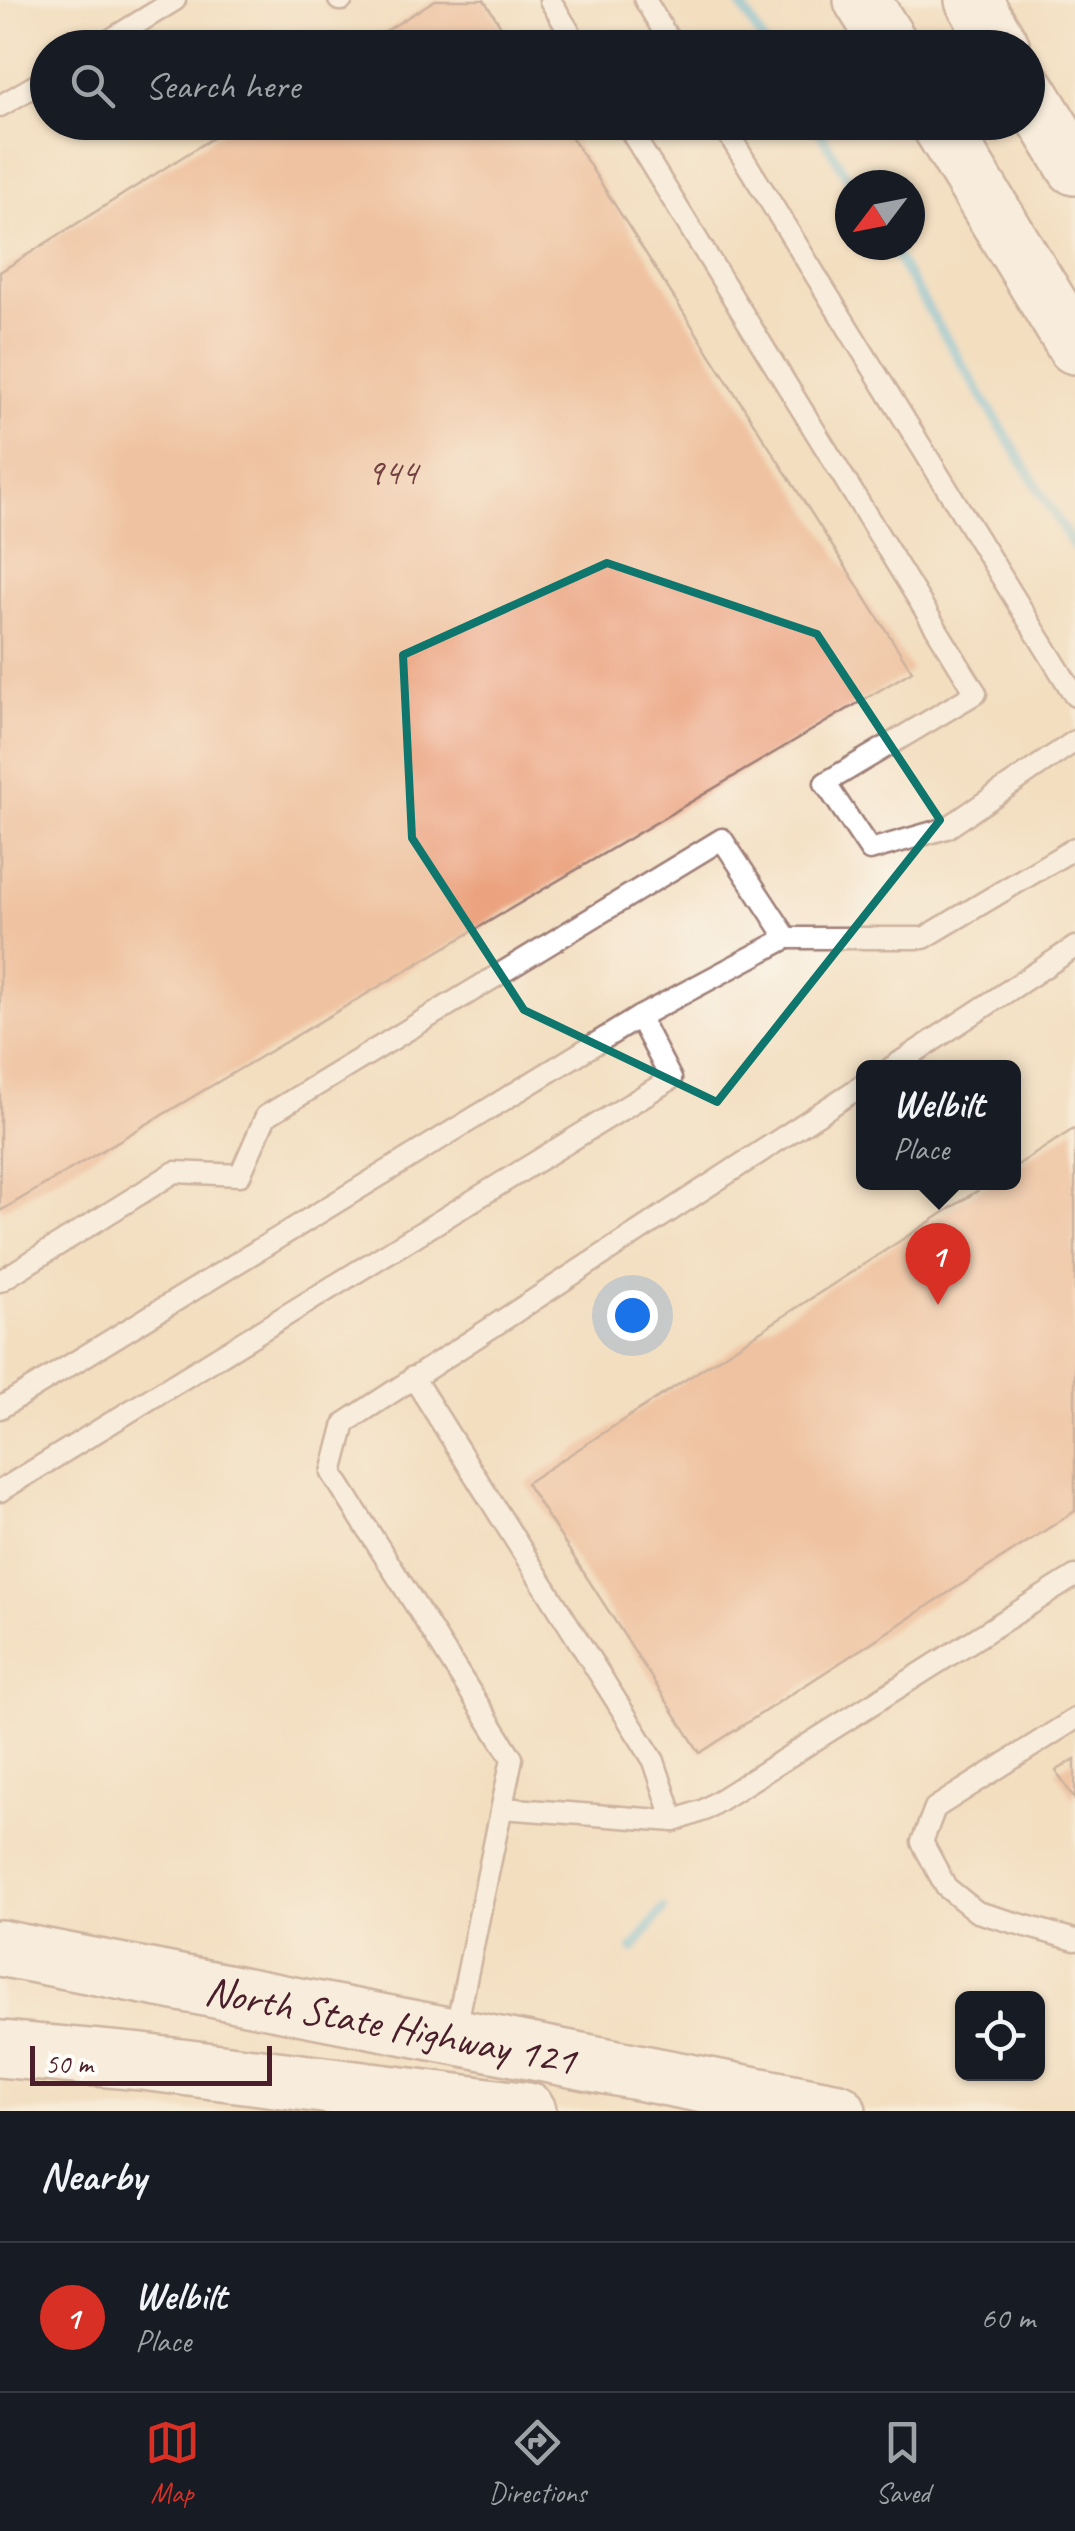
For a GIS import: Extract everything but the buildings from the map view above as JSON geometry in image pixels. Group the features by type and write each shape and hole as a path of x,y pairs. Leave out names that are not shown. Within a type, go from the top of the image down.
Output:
{"main road":[{"path":"862,0 881,30"},
{"path":"972,0 991,30"},
{"path":"1045,118 1075,167"},
{"path":"949,140 1075,346"},
{"name":"North State Highway 121","path":"0,1948 838,2111"},
{"path":"0,2048 515,2108"}],"lane":[{"path":"127,30 176,0"},
{"path":"550,0 568,30"},
{"path":"645,0 663,30"},
{"path":"0,106 30,88"},
{"path":"636,140 976,693 825,784 870,850 947,828 1075,741"},
{"path":"731,140 1075,696"},
{"path":"0,1282 175,1172 240,1176 266,1116 722,838 787,938"},
{"path":"0,1408 639,1017 787,938 924,938 1075,848"},
{"path":"902,1060 1075,947"},
{"path":"0,1491 671,1079 639,1017"},
{"path":"455,2036 512,1758 332,1473 344,1423 856,1091"},
{"path":"413,1377 654,1760 674,1821"},
{"path":"502,1808 674,1821 704,1810 1075,1576"},
{"path":"1075,1719 935,1808 922,1842 946,1887 978,1912 1075,1940"}],"highlighted area":[{"path":"607,563 817,634 940,820 717,1102 524,1010 412,838 403,655"}],"waterway":[{"path":"738,0 756,30"},
{"path":"825,140 843,170"},
{"path":"898,260 1075,548"},
{"path":"633,1949 663,1909"}],"place":[{"name":"Welbilt","path":"938,1305"}]}
